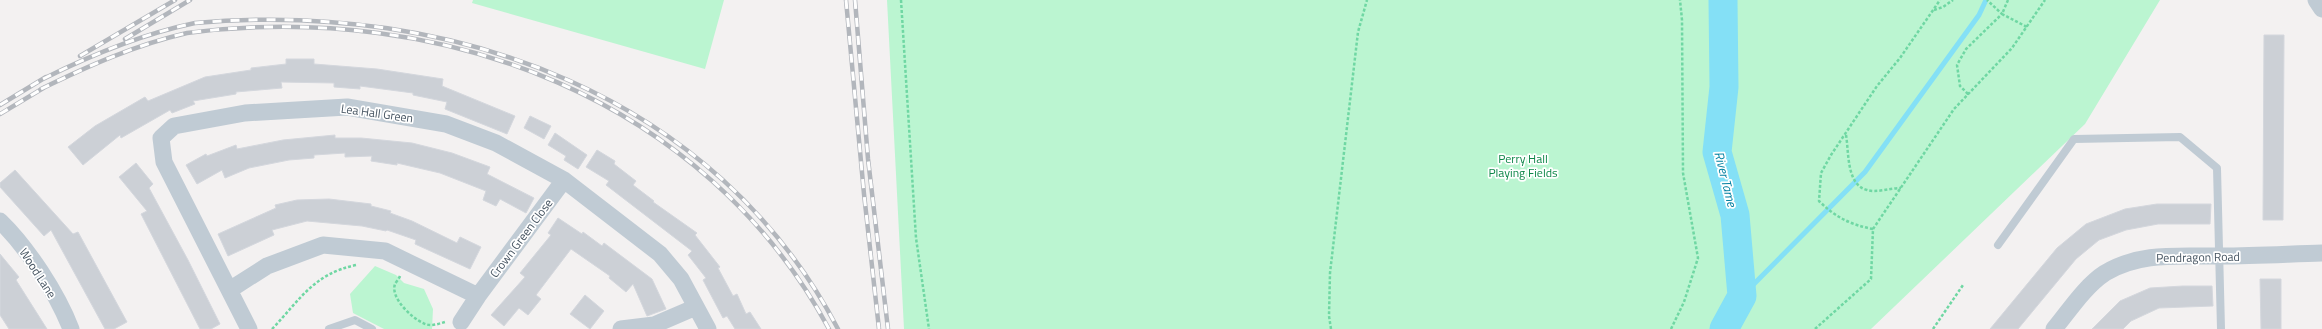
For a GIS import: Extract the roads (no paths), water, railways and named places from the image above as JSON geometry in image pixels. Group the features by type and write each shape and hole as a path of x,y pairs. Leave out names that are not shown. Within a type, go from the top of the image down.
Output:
{"street":[{"path":"2316,0 2322,9"},
{"name":"Lea Hall Green","path":"249,329 231,289 164,162 161,138 174,126 245,113 347,107 446,124 496,143 564,180 660,254 681,279 708,329"},
{"name":"Crown Green Close","path":"462,326 478,296 564,180"},
{"name":"Wood Lane","path":"0,221 10,230 41,273 71,329"},
{"path":"231,289 267,266 324,245 385,251 478,296"},
{"name":"Pendragon Road","path":"2054,329 2086,290 2105,273 2128,264 2160,255 2220,256 2322,254"},
{"path":"621,329 654,326 696,307"}],"lane":[{"path":"1998,245 2074,139 2180,137 2217,168 2221,329"},
{"path":"330,329 355,320 372,329"}],"waterway":[{"name":"River Tame","path":"1723,0 1724,87 1717,152 1735,215 1742,296 1724,329"},
{"path":"1742,296 1865,172 1979,15 1986,0"}],"railway":[{"path":"80,56 175,0"},
{"path":"125,39 190,0"},
{"path":"846,0 864,194 879,329"},
{"path":"855,0 868,159 888,329"},
{"path":"43,79 117,46 156,33 195,23 292,20 388,28 480,48 568,80 649,124 722,180 786,248 838,329"},
{"path":"41,89 76,72 130,50 187,33 283,27 378,33 470,52 558,82 639,126 712,181 776,249 829,329"},
{"path":"0,105 46,77"},
{"path":"0,114 45,87"}],"park label":[{"name":"Perry Hall Playing Fields","path":"1523,165"}]}
